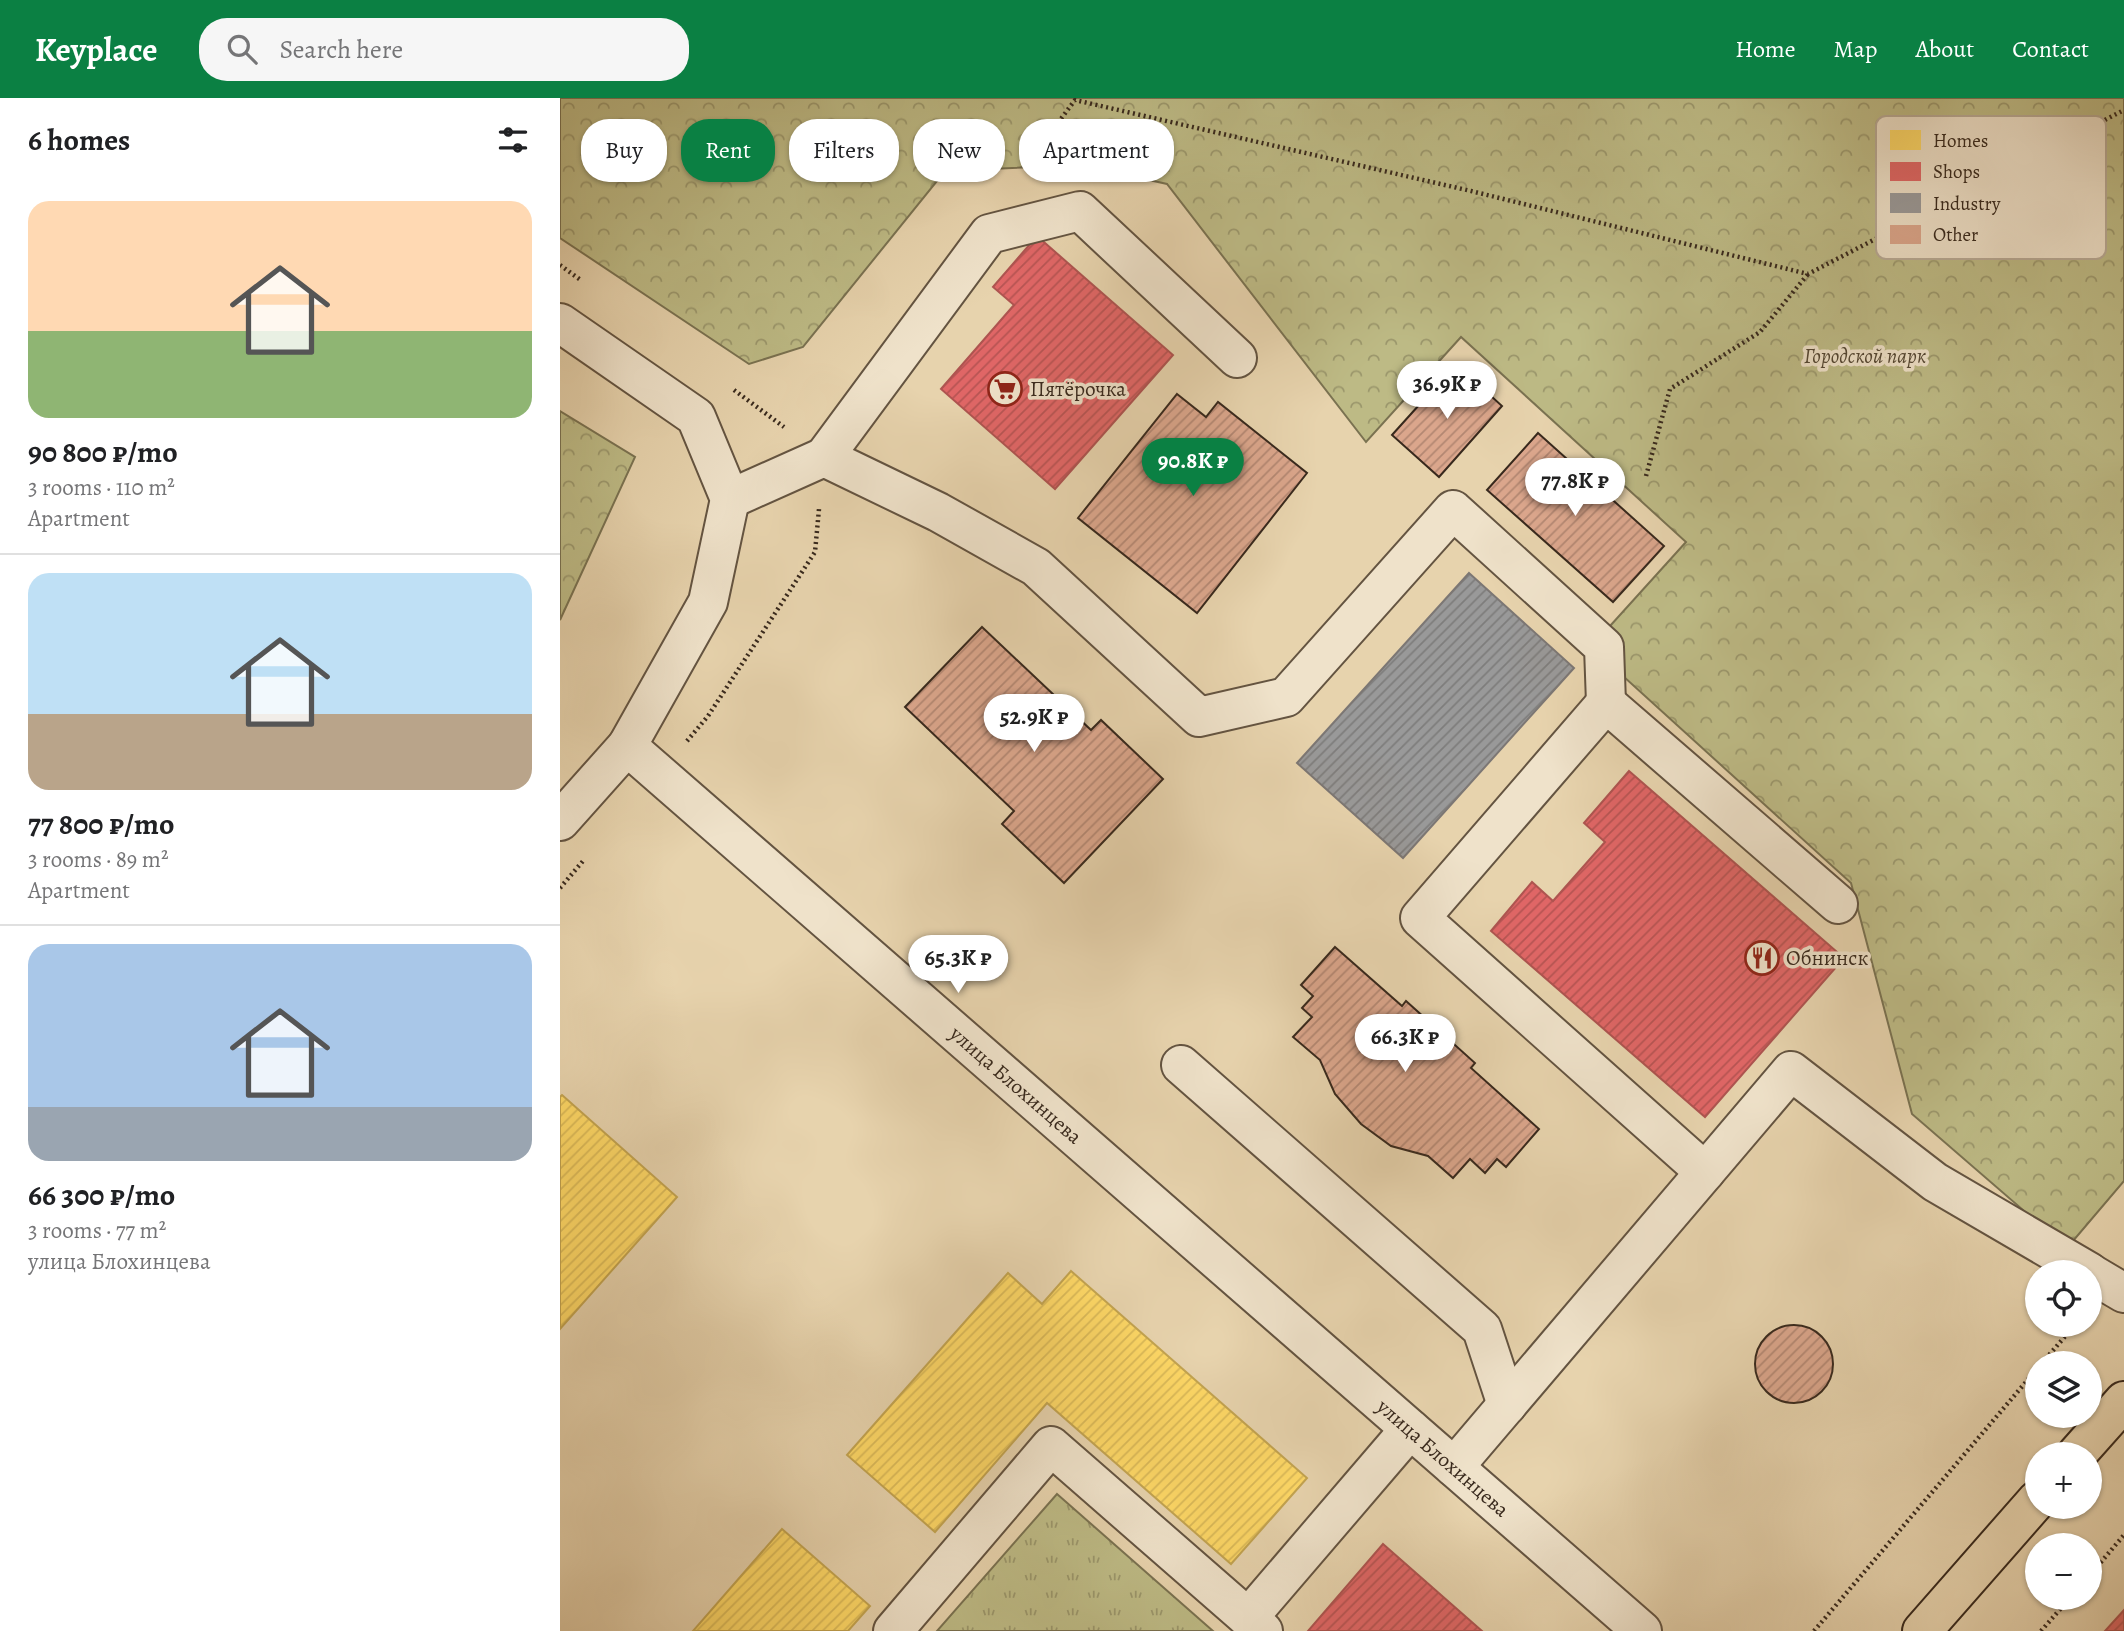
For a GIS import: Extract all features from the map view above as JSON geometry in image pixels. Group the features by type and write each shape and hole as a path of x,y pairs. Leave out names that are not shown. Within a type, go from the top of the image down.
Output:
{"main road":[{"path":"2088,1442 2124,1401"},
{"path":"1922,1631 2025,1514"}],"street":[{"path":"730,499 824,457 989,234 1080,211 1237,358"},
{"path":"560,323 696,417 730,499 708,602 627,746 560,821"},
{"path":"824,457 938,512 1035,567 1199,717 1286,697 1453,510 1604,647 1606,703 1420,918 1705,1172"},
{"path":"1606,703 1838,904"},
{"name":"улица Блохинцева","path":"627,746 1642,1631"},
{"path":"1181,1065 1482,1329 1507,1405"},
{"path":"1454,1467 1791,1071 1935,1182 2068,1260"},
{"path":"2102,1280 2124,1293"},
{"path":"893,1631 1051,1446 1256,1624 1410,1429"}],"path":[{"path":"1060,119 1074,99 1484,194 1808,274"},
{"path":"2106,119 2124,110"},
{"path":"1646,476 1670,389 1760,332 1808,274 1876,239"},
{"path":"2052,1351 2065,1337"},
{"path":"1814,1631 2025,1383"},
{"path":"2102,1561 2124,1535"},
{"path":"2042,1631 2060,1610"}],"green space":[{"name":"Городской парк","path":"560,98 2124,98 2124,1181 2067,1248 1912,1114 1851,883 1591,647 1686,542 1461,337 1366,442 1167,184 1158,182 1174,182 1174,119 1019,119 1019,168 1005,168 1005,119 913,119 913,182 936,182 803,347 749,364 560,238"},
{"path":"560,411 635,457 560,620"},
{"path":"1057,1494 1213,1631 937,1631"}],"building: Homes":[{"path":"562,1095 677,1197 560,1329 560,1097"},
{"path":"1071,1271 1307,1478 1231,1564 1047,1403 935,1532 847,1455 1008,1273 1042,1304"},
{"path":"782,1529 870,1606 848,1631 693,1631"}],"building: Shops":[{"path":"1037,236 1173,355 1055,489 941,389 1014,305 993,287"},
{"path":"1629,771 1844,958 1705,1117 1491,931 1532,882 1553,901 1605,842 1584,823"},
{"path":"1383,1544 1482,1631 1308,1631"},
{"path":"2124,1610 2124,1631 2105,1631"}],"building: Industry":[{"path":"1469,573 1574,668 1403,858 1297,763"}],"building: Other":[{"path":"1456,364 1502,406 1439,477 1392,435"},
{"path":"1177,394 1206,417 1218,402 1307,473 1197,613 1078,518"},
{"path":"1538,433 1664,546 1613,602 1487,490"},
{"path":"982,627 1091,730 1101,720 1163,779 1064,883 1002,824 1014,811 905,707"},
{"path":"1335,947 1402,1006 1406,1001 1475,1063 1471,1068 1539,1129 1506,1167 1497,1159 1485,1173 1470,1159 1453,1178 1428,1156 1391,1146 1361,1124 1335,1094 1320,1060 1293,1037 1312,1017 1302,1008 1313,996 1301,985"},
{"path":"1794,1325 1809,1328 1821,1337 1830,1349 1833,1364 1830,1379 1821,1391 1809,1400 1794,1403 1779,1400 1767,1391 1758,1379 1755,1364 1758,1349 1767,1337 1779,1328"}],"place":[{"name":"Пятёрочка","path":"1005,389"},
{"name":"Обнинск","path":"1762,958"}]}
